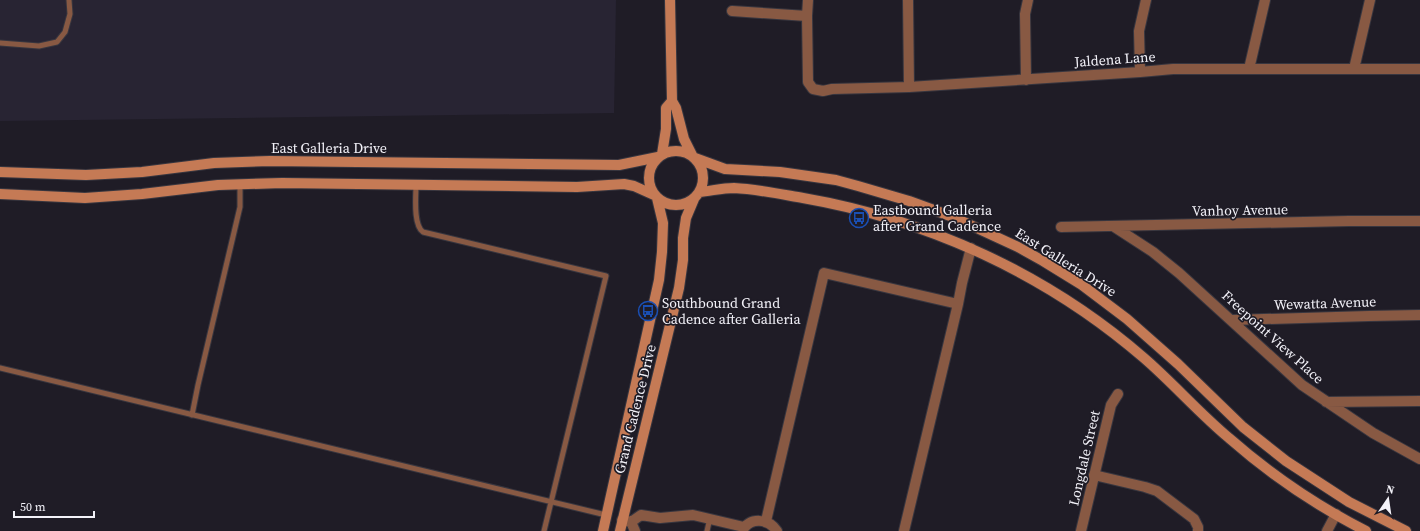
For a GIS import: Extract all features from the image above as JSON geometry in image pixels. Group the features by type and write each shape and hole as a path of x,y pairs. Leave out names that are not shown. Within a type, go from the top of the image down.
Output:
{"main road":[{"path":"0,194 85,198 240,184 288,183 582,187 620,184 634,186 671,205 687,203 696,195 703,184 703,174 684,139 676,108 672,101 670,0"},
{"path":"660,155 666,129 666,108 672,101"},
{"path":"655,196 650,188 648,179 652,163 660,155 669,151 677,150 685,152 693,157"},
{"name":"East Galleria Drive","path":"0,172 86,176 142,172 214,164 270,161 619,165 660,155"},
{"name":"East Galleria Drive","path":"693,157 725,169 780,172 836,180 858,186 909,201 942,213 977,227 1018,247 1082,285 1127,319 1159,346 1243,428 1286,461 1349,502 1406,531"},
{"path":"696,195 736,188 842,205 905,222 971,248 1030,278 1069,301 1104,326 1159,371 1229,439 1288,484 1366,531"},
{"name":"Grand Cadence Drive","path":"620,531 629,524 679,288 686,218 696,195"},
{"name":"Grand Cadence Drive","path":"603,531 659,280 663,223 655,196"},
{"path":"606,516 629,524"}],"street":[{"path":"732,11 807,16 808,0"},
{"path":"908,0 909,87"},
{"path":"1026,80 1025,14 1028,0"},
{"path":"1140,72 1139,31 1146,0"},
{"path":"1250,69 1265,0"},
{"path":"1354,69 1370,0"},
{"name":"Jaldena Lane","path":"807,16 808,82 813,89 823,91 1026,80 1140,72 1173,68 1420,69"},
{"name":"Vanhoy Avenue","path":"1061,227 1420,222"},
{"name":"Freepoint View Place","path":"1113,226 1147,248 1174,269 1302,385 1373,434 1420,459"},
{"path":"904,531 971,248"},
{"path":"766,521 824,273 958,304"},
{"name":"Wewatta Avenue","path":"1232,320 1420,316"},
{"name":"Longdale Street","path":"1081,531 1111,405 1118,394"},
{"path":"1326,402 1420,401"},
{"path":"1094,475 1157,491 1194,519 1198,529"},
{"path":"629,524 641,515 660,518 693,514 743,529 754,521 766,521 772,524 776,531"},
{"path":"1327,531 1336,514"}],"lane":[{"path":"0,43 39,46 57,42 66,32 70,14 69,0"},
{"path":"192,415 240,207 240,184"},
{"path":"416,185 417,222 419,229 423,232 606,276 544,531"},
{"path":"0,368 606,516"},
{"path":"707,531 710,518"}],"shaded area":[{"path":"0,0 616,0 614,113 0,121"}],"place":[{"name":"Eastbound Galleria after Grand Cadence","path":"859,218"},
{"name":"Southbound Grand Cadence after Galleria","path":"648,311"}]}
